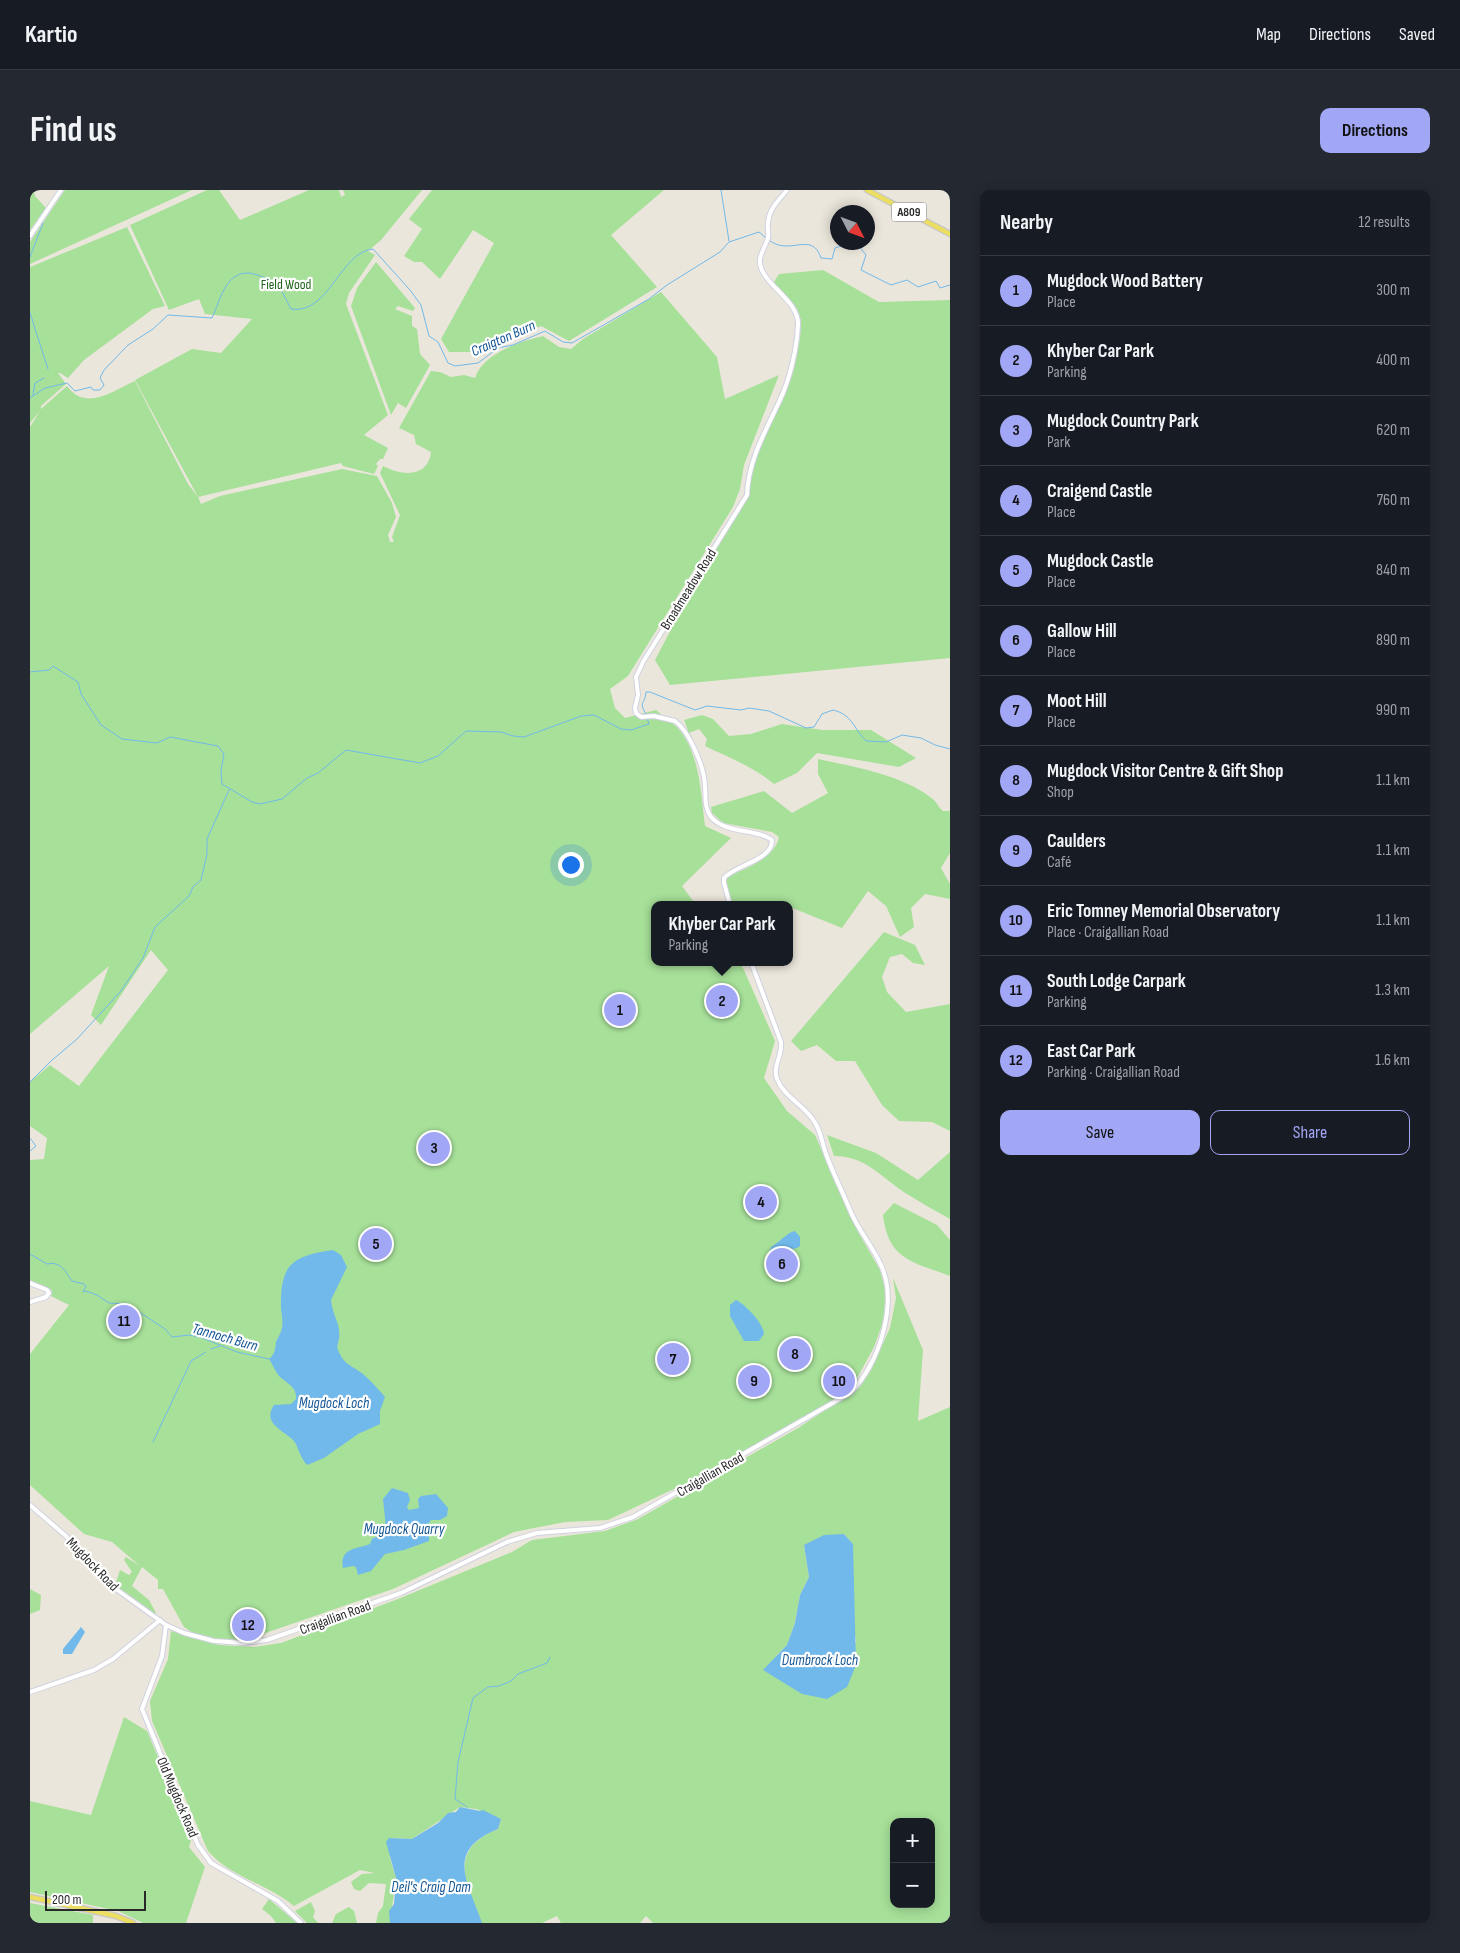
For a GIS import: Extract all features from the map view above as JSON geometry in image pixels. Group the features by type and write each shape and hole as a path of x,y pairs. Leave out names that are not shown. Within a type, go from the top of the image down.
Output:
{"main road":[{"name":"A809","path":"867,190 950,234"},
{"path":"30,1897 116,1916 133,1923"}],"street":[{"path":"30,236 60,190"},
{"name":"Broadmeadow Road","path":"729,901 724,878 760,858 770,848 772,840 724,826 710,816 706,804 702,770 682,727 675,720 652,716 643,718 637,715 635,708 638,695 636,681 638,670 747,495 747,475 770,418 780,402 788,378 796,345 798,321 792,306 762,268 760,260 768,238 770,212 787,190"},
{"name":"Craigallian Road","path":"160,1620 166,1625 184,1633 214,1641 244,1643 266,1640 401,1593 507,1542 537,1533 600,1528 616,1524 649,1509 797,1425 855,1388 868,1368 881,1337 888,1311 888,1283 880,1262 858,1230 826,1154 817,1127 809,1115 785,1093 777,1081 775,1071 782,1046 771,1011 753,966"},
{"path":"30,1283 47,1290 49,1293 46,1297 30,1302"},
{"name":"Mugdock Road","path":"30,1505 66,1536 116,1590 160,1620"},
{"path":"30,1692 86,1673 113,1659 160,1620"},
{"name":"Old Mugdock Road","path":"166,1625 162,1656 142,1709 198,1845 211,1864 249,1883 278,1901 301,1923"}],"green space":[{"path":"30,190 34,190 35,196 46,208 30,230"},
{"path":"65,190 192,190 30,264 30,242"},
{"name":"Field Wood","path":"207,190 219,190 240,220 309,190 339,190 341,197 345,195 343,190 422,190 381,240 368,251 375,255 349,293 346,304 388,415 364,435 388,448 383,459 380,459 376,464 378,466 374,474 343,466 341,463 198,497 135,380 192,349 221,353 252,319 205,314 199,299 169,310 130,225"},
{"path":"432,190 664,190 611,235 657,287 569,341 541,326 497,344 488,338 472,352 449,352 441,339 494,243 473,230 440,279 422,262 414,262 404,256 422,229 409,219"},
{"path":"127,227 165,306 153,309 84,360 68,378 58,373 66,384 41,406 41,409 67,386 74,394 82,398 91,398 108,394 135,381 188,484 201,504 220,496 342,469 377,476 392,503 396,517 388,535 390,542 394,542 392,537 400,515 380,473 383,466 398,472 413,472 425,467 429,460 431,452 416,444 414,435 399,428 431,371 440,372 451,377 464,375 475,378 485,362 494,355 524,341 543,336 559,347 571,349 583,339 661,292 717,357 725,399 779,375 744,465 740,489 733,507 628,676 610,689 615,708 625,718 656,710 677,727 685,737 695,761 705,826 731,838 682,886 693,901 651,901 651,966 742,966 775,1041 764,1078 787,1111 815,1135 857,1230 880,1270 886,1293 883,1322 874,1347 854,1384 845,1392 789,1427 693,1480 608,1520 565,1522 514,1532 393,1589 245,1640 214,1639 193,1633 184,1627 163,1589 158,1589 158,1580 142,1567 132,1586 149,1600 156,1613 154,1615 115,1586 120,1570 129,1575 132,1572 124,1560 126,1557 140,1566 112,1542 84,1534 30,1485 30,1354 69,1305 51,1296 52,1290 30,1281 30,1160 44,1159 47,1138 30,1126 30,1082 50,1065 79,1086 168,970 151,950 101,1025 91,1015 109,966 30,1034 30,427 40,411 30,423 30,267"},
{"path":"376,262 415,308 413,311 398,306 395,309 412,316 412,326 417,329 420,354 430,365 406,408 398,403 391,415 351,306 357,288"},
{"path":"823,270 879,302 950,300 950,658 670,685 655,660 707,561 749,495 751,474 760,448 793,373 800,338 801,320 793,306 774,282 779,274"},
{"path":"702,715 713,719 729,736 751,734 782,724 822,730 871,730 916,758 899,767 817,753 797,773 774,784 749,767 705,746 707,739 699,729 689,733 684,720"},
{"path":"818,759 879,773 922,791 934,800 943,811 950,811 950,853 941,868 950,884 950,899 925,894 911,908 914,927 900,937 886,906 868,891 842,928 793,908 793,901 732,901 728,895 725,888 727,876 750,867 765,857 772,851 779,837 772,832 723,823 712,813 711,807 764,791 792,813 828,793 818,774"},
{"path":"884,932 915,945 925,965 913,963 902,954 890,957 882,977 887,992 906,1012 950,1004 950,1131 932,1122 899,1121 882,1105 855,1061 836,1061 817,1045 801,1051 791,1041"},
{"path":"827,1135 876,1153 918,1180 950,1152 950,1219 907,1194 865,1164 846,1157 834,1156"},
{"path":"894,1203 937,1225 950,1240 950,1276 904,1257 890,1242 883,1215"},
{"path":"893,1278 923,1350 918,1421 950,1407 950,1923 653,1923 646,1916 640,1923 561,1923 557,1916 542,1923 480,1923 466,1881 466,1857 472,1846 482,1837 498,1829 501,1819 476,1809 460,1807 412,1839 389,1838 390,1858 396,1878 390,1923 376,1923 378,1913 383,1906 386,1884 369,1883 360,1891 354,1889 351,1882 362,1874 375,1873 360,1870 294,1906 284,1898 227,1867 208,1851 152,1721 150,1701 168,1659 171,1631 219,1645 254,1647 281,1643 398,1599 512,1552 532,1540 605,1531 638,1519 798,1428 860,1387 871,1370 890,1328 896,1298","holes":["844,1534 853,1544 853,1619 856,1642 776,1656 787,1645 795,1623 800,1595 809,1577 804,1545"]},
{"path":"30,1589 41,1595 40,1610 30,1614"},
{"path":"124,1717 147,1731 192,1837 189,1847 205,1867 186,1923 143,1923 118,1911 30,1892 30,1801 91,1815"},
{"path":"269,1899 297,1923 276,1923 262,1909"},
{"path":"311,1902 315,1911 313,1917 318,1923 307,1923 295,1911"},
{"path":"30,1903 93,1915 93,1923 30,1923"},
{"path":"349,1907 354,1911 357,1923 332,1923 336,1914"}],"water":[{"path":"795,1231 800,1237 800,1246 773,1254 770,1252 771,1247"},
{"name":"Mugdock Loch","path":"333,1250 341,1255 347,1267 331,1300 339,1328 337,1347 339,1353 347,1364 363,1374 385,1397 380,1411 380,1424 358,1434 324,1458 307,1465 293,1440 273,1423 271,1418 274,1405 291,1404 296,1399 296,1395 291,1386 279,1375 269,1359 274,1354 276,1342 282,1328 281,1294 286,1273 291,1265 298,1260 319,1252"},
{"path":"736,1300 749,1310 761,1325 764,1334 759,1341 744,1341 730,1316 730,1305"},
{"name":"Mugdock Quarry","path":"392,1488 408,1493 410,1500 407,1507 409,1510 419,1508 418,1499 421,1496 436,1494 448,1508 447,1516 440,1520 431,1520 423,1531 429,1535 429,1541 404,1550 385,1554 371,1571 358,1575 356,1567 343,1568 342,1561 346,1553 370,1544 372,1539 384,1533 386,1528 383,1499"},
{"name":"Dumbrock Loch","path":"844,1534 853,1544 856,1665 847,1687 827,1699 802,1694 763,1670 787,1645 795,1623 800,1595 809,1577 804,1545 824,1535"},
{"path":"81,1627 85,1632 72,1654 63,1654 63,1649"},
{"name":"Deil's Craig Dam","path":"460,1807 483,1810 501,1819 498,1829 481,1838 471,1847 466,1858 464,1869 482,1923 390,1923 389,1911 394,1904 396,1878 386,1842 389,1838 412,1839 438,1823 448,1813 456,1812"}],"waterway":[{"path":"721,190 729,241"},
{"path":"30,257 43,223"},
{"name":"Craigton Burn","path":"30,398 45,388 67,383 75,391 91,387 93,390 100,390 104,385 100,378 104,370 128,345 153,329 168,315 212,318 224,289 234,277 241,274 249,273 264,277 278,284 291,309 304,308 315,303 352,260 362,253 373,249 421,305 429,336 438,342 448,363 455,366 478,363 498,348 513,345 545,331 563,342 572,343 649,299 667,285 720,252 729,242 759,232 766,238"},
{"name":"Craigton Burn","path":"769,240 777,245 784,246 806,244 817,250 821,258 832,259 835,248 846,244 858,245 866,255 861,270 891,285 907,280 918,287 936,281 940,288 950,285"},
{"path":"30,313 48,369"},
{"path":"33,395 35,383 44,378"},
{"path":"30,672 49,670 53,666 78,682 81,694 101,725 122,739 157,743 170,737 218,746 224,754 221,771 222,784 252,802 260,804 282,799 346,750 420,763 438,756 466,731 501,732 524,737 581,716 594,715 621,729 631,730 649,724 647,718"},
{"path":"646,714 642,705 646,692 695,710 707,706 769,711 806,728 814,727 822,714 833,710 845,715 866,741 886,742 902,735 921,738 935,745 950,749"},
{"path":"30,1082 77,1039 121,991 143,958 155,927 189,896 193,887 201,880 207,854 207,839 229,790"},
{"path":"30,1138 36,1146 30,1151"},
{"name":"Tannoch Burn","path":"30,1254 47,1264 59,1265 65,1270 72,1281 86,1286 83,1292 86,1291 97,1295 109,1303 127,1304 165,1329 172,1337 189,1335 200,1337 237,1352 269,1359"},
{"name":"Tannoch Burn","path":"211,1349 220,1346"},
{"path":"153,1442 191,1361 206,1352"},
{"path":"467,1807 455,1799 458,1762 473,1698 488,1687 499,1686 511,1681 518,1674 547,1663 550,1657"}],"place":[{"name":"Khyber Car Park","path":"722,1001"},
{"name":"Mugdock Wood Battery","path":"620,1010"},
{"name":"Mugdock Country Park","path":"434,1148"},
{"name":"Craigend Castle","path":"761,1202"},
{"name":"Mugdock Castle","path":"376,1244"},
{"name":"Gallow Hill","path":"782,1264"},
{"name":"South Lodge Carpark","path":"124,1321"},
{"name":"Mugdock Visitor Centre & Gift Shop","path":"795,1354"},
{"name":"Moot Hill","path":"673,1359"},
{"name":"Caulders","path":"754,1381"},
{"name":"Eric Tomney Memorial Observatory","path":"839,1381"},
{"name":"East Car Park","path":"248,1625"}]}
